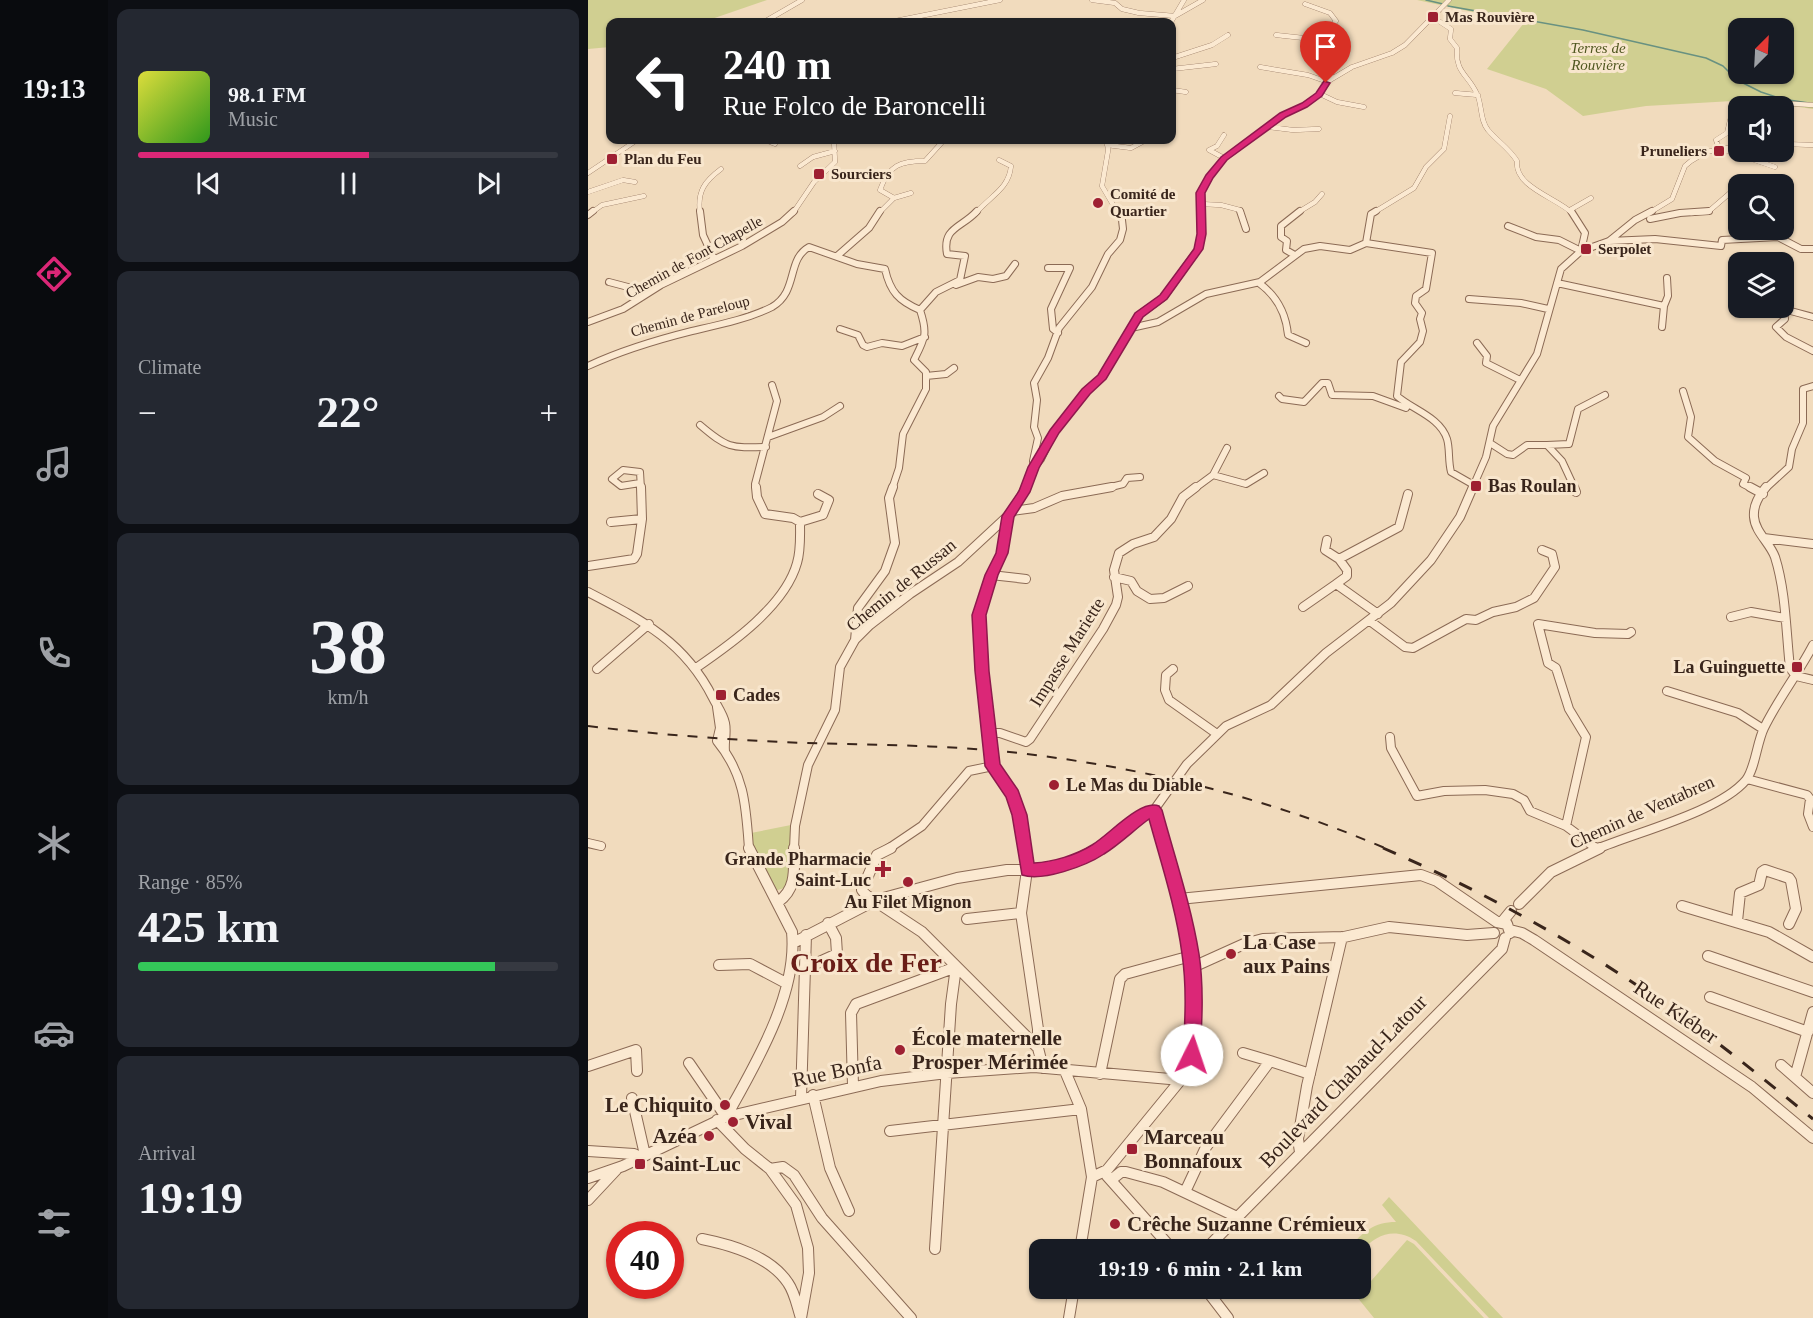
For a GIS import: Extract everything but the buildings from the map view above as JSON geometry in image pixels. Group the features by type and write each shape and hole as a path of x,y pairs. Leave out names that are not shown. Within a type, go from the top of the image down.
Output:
{"street":[{"path":"771,18 802,0"},
{"path":"910,18 1000,0"},
{"path":"1092,0 1115,3 1122,9 1132,12 1179,13"},
{"path":"1179,13 1184,0"},
{"path":"1175,18 1179,13 1203,0"},
{"path":"1260,67 1329,81 1352,67 1392,53 1405,45 1434,18 1449,0"},
{"path":"1305,4 1330,13 1336,21 1327,31 1325,45"},
{"path":"1434,18 1451,29 1450,39 1457,48 1456,60 1461,74 1478,94 1486,128 1509,149 1517,161 1516,170 1521,177 1549,199 1570,210 1585,232 1581,251"},
{"path":"1176,57 1212,45 1228,35"},
{"path":"1034,467 1041,459 1054,432 1086,391 1108,369 1139,315 1164,297 1198,249 1201,234 1200,193 1224,158 1283,115 1305,105 1320,94 1329,81 1336,47 1316,45 1313,39 1276,35"},
{"path":"1176,69 1216,64"},
{"path":"1176,91 1186,92"},
{"path":"1455,93 1478,94"},
{"path":"1320,94 1337,102 1364,107"},
{"path":"1794,104 1813,105"},
{"path":"1366,243 1371,214 1414,188 1426,167 1444,149 1450,116"},
{"path":"1269,127 1293,130 1319,129"},
{"path":"1728,129 1727,133 1716,140 1721,150 1740,155 1748,161 1774,167"},
{"path":"1224,135 1217,146 1209,150 1224,158"},
{"path":"588,173 631,144"},
{"path":"800,166 813,157 835,151 833,144"},
{"path":"894,198 880,190 885,176 903,161 927,160 941,144"},
{"path":"1043,1068 1038,1048 1038,1029 1021,913 1027,870 1020,815 1013,794 993,766 979,615 1002,553 1010,513 1024,492 1034,467 1038,438 1034,427 1037,400 1034,383 1048,358 1058,333 1092,287 1108,254 1120,240 1124,229 1122,220 1102,186 1107,144"},
{"path":"1115,144 1131,148 1138,144"},
{"path":"1794,144 1813,145"},
{"path":"793,942 876,900 957,878 1007,870 1041,870 1069,863 1097,850 1143,814 1154,810 1187,764 1217,734 1227,726 1271,705 1326,653 1378,614 1431,560 1460,517 1490,443 1493,426 1537,354 1544,335 1548,309 1562,269 1581,251 1609,241 1635,220 1656,211 1672,199 1685,166 1706,152 1728,148"},
{"name":"Chemin de Font Chapelle","path":"588,322 623,309 661,285 742,246 793,213 814,182 835,162 835,151"},
{"path":"955,285 960,280 965,256 947,254 945,243 947,235 972,217 986,201 1003,189 1010,177 1011,166 999,160"},
{"path":"588,164 598,166"},
{"path":"714,259 704,235 699,206 705,182 721,169"},
{"path":"588,192 623,180 635,182"},
{"path":"837,256 869,228 876,215 894,198 910,193"},
{"path":"1293,255 1286,250 1287,241 1281,237 1281,226 1293,213 1316,202 1322,194"},
{"path":"1635,220 1680,213 1708,212 1728,195"},
{"path":"588,215 602,205 644,196"},
{"path":"1570,210 1591,198"},
{"path":"1200,204 1221,205 1240,210 1246,229"},
{"path":"1508,226 1536,237 1559,240 1581,251"},
{"path":"1609,241 1619,244 1635,239 1659,239 1721,246 1722,240 1778,237 1801,249 1813,249"},
{"path":"1131,328 1158,322 1179,307 1204,294 1258,283 1282,268 1293,255 1310,247 1353,251 1366,243 1432,253 1426,289 1416,296 1414,303 1422,313 1420,319 1423,331 1420,342 1404,358 1399,368 1397,396 1436,422 1445,432 1451,472 1472,484"},
{"name":"Chemin de Pareloup","path":"588,366 626,348 711,328 773,306 790,283 800,251 809,247 857,264 885,269 889,290 902,302 920,310"},
{"path":"855,640 858,608 885,571 895,543 889,498 899,468 903,434 926,390 926,372 914,360 925,337 926,329 920,310 936,292 972,278 993,279 1006,276 1015,264"},
{"path":"1048,268 1070,268 1051,309 1053,329 1058,333"},
{"path":"1662,327 1664,306 1668,296 1667,278"},
{"path":"609,282 628,287 635,301"},
{"path":"1258,283 1278,299 1288,323 1288,335 1306,343"},
{"path":"1557,283 1664,306"},
{"path":"1469,299 1521,303 1548,309"},
{"path":"1813,317 1787,310 1784,312 1785,320 1776,327 1786,337 1813,351"},
{"path":"840,329 858,335 859,340 867,347 882,343 902,346 925,337"},
{"path":"1477,343 1488,356 1486,363 1520,380"},
{"path":"926,376 946,374 954,368"},
{"path":"1279,396 1282,399 1304,402 1322,383 1328,383 1332,395 1373,396 1402,407 1416,409"},
{"path":"772,385 777,401 755,484 765,514 794,518 800,522"},
{"path":"1813,386 1803,388 1803,423 1791,449 1789,467 1778,473 1757,502 1754,518 1756,527 1774,557 1785,618 1790,668 1796,676 1813,680"},
{"path":"1683,391 1691,421 1686,431 1688,437 1715,460 1746,478 1743,484 1763,494"},
{"path":"1490,443 1507,454 1513,455 1527,445 1569,444 1578,409 1605,395"},
{"path":"768,437 823,417 840,406"},
{"path":"700,425 722,444 742,448 766,447"},
{"path":"1546,445 1556,452 1562,461 1576,492"},
{"name":"Impasse Mariette","path":"989,737 1000,733 1026,742 1030,739 1103,629 1116,605 1118,597 1114,577 1119,553 1132,544 1154,537 1171,519 1183,497 1214,475 1227,448"},
{"path":"1214,475 1246,484 1263,473"},
{"path":"1010,513 1034,508 1062,496 1114,487 1123,484 1127,478 1140,477"},
{"path":"588,567 634,559 637,554 642,519 640,483"},
{"path":"800,522 823,515 829,500 818,494"},
{"path":"1339,560 1398,527 1408,494"},
{"name":"Chemin de Russan","path":"778,902 787,896 793,884 795,826 808,765 835,710 838,674 855,640 910,594 958,562 1010,513"},
{"path":"611,522 642,519"},
{"path":"696,668 747,629 790,580 800,550 800,522"},
{"path":"1764,538 1813,544"},
{"path":"1303,608 1347,576 1347,570 1339,560 1325,550 1327,540"},
{"path":"1370,621 1405,647 1413,648 1470,618 1476,620 1493,612 1516,607 1534,598 1555,567 1552,554 1542,550"},
{"path":"992,575 1026,579"},
{"path":"1114,577 1131,582 1137,592 1152,601 1159,601 1188,586"},
{"path":"1336,584 1378,614"},
{"path":"588,592 649,624 672,640 696,668 717,707 720,728 717,741 726,751 744,794 749,850 792,932 793,942 786,983 768,1041 722,1118"},
{"path":"1731,617 1738,613 1754,611 1785,618"},
{"path":"597,669 649,624"},
{"path":"1566,826 1586,737 1569,709 1556,669 1548,663 1538,624 1594,633 1628,634 1631,632"},
{"path":"1813,645 1763,729 1747,779 1807,795 1810,799 1808,814 1813,827"},
{"path":"1173,669 1166,675 1167,696 1217,734"},
{"path":"1667,691 1738,713 1763,729"},
{"path":"1389,737 1391,748 1417,796 1444,791 1475,790 1513,794 1524,800 1530,811 1566,826 1597,849"},
{"path":"993,766 969,771 922,826 896,845 877,855 862,890 921,933 1038,1048"},
{"name":"Chemin de Ventabren","path":"1502,929 1515,907 1551,872 1597,849 1699,809 1747,779"},
{"path":"1083,1239 1103,1174 1188,1071 1192,1055 1194,1014 1192,962 1179,899 1154,810"},
{"path":"588,843 601,846"},
{"path":"1737,921 1740,893 1759,885 1762,872 1765,870 1789,878 1791,882 1796,909 1790,924"},
{"name":"Rue Kléber","path":"1179,899 1421,875 1445,887 1502,929 1522,933 1534,940 1752,1088 1813,1138"},
{"path":"1682,906 1769,932 1813,957"},
{"path":"967,919 1021,913"},
{"path":"806,963 817,963 837,954 836,938 828,923"},
{"path":"1100,1074 1120,979 1125,974 1192,962 1203,964 1229,948 1273,938 1342,937 1387,927 1417,928 1455,935 1502,929"},
{"name":"Boulevard Chabaud-Latour","path":"1216,1239 1502,949 1502,929"},
{"path":"807,935 807,1097 827,1165 849,1211"},
{"path":"1300,1152 1298,1139 1310,1074 1342,937"},
{"path":"1708,956 1813,992"},
{"path":"719,965 750,964 786,983"},
{"path":"935,1249 942,1126 956,967"},
{"path":"853,1086 851,1013 856,1004 956,967"},
{"path":"1710,997 1808,1032"},
{"path":"1795,1077 1813,1012"},
{"path":"588,1066 636,1050 637,1071"},
{"path":"1243,1053 1310,1074"},
{"path":"1185,1192 1206,1147 1270,1061"},
{"path":"689,1063 722,1118 745,1149 770,1169 796,1205 808,1248 809,1273 801,1318"},
{"path":"1781,1065 1812,1091"},
{"name":"Rue Bonfa","path":"588,1178 618,1168 722,1118 853,1086 947,1073 1043,1068 1181,1080"},
{"path":"1065,1071 1081,1109 1103,1174 1163,1239"},
{"path":"588,1151 644,1156 632,1098"},
{"path":"890,1131 1081,1109"},
{"path":"770,1169 783,1167 794,1175 822,1218 911,1318"},
{"path":"588,1200 618,1168"},
{"path":"1103,1174 1126,1172 1163,1182 1237,1217"},
{"path":"702,1239 724,1243 776,1268 789,1284 801,1318"},
{"path":"1069,1318 1072,1299"},
{"path":"1213,1299 1225,1317"}],"green space":[{"path":"588,0 767,0 715,18 606,18 606,47 588,49"},
{"name":"Terres de Rouvière","path":"1417,0 1813,0 1813,109 1794,106 1794,96 1728,96 1728,101 1646,106 1583,116 1546,89 1487,69 1524,23"},
{"path":"791,825 790,886 775,891 752,854 751,833"},
{"path":"1389,1197 1503,1318 1489,1318 1416,1241 1401,1234 1379,1237 1371,1243 1371,1239 1358,1239 1375,1226 1396,1222 1382,1205"},
{"path":"1407,1240 1414,1244 1484,1318 1374,1318 1359,1299 1371,1299 1371,1281"}],"waterway":[{"path":"1426,0 1443,4"},
{"path":"1448,6 1583,30 1706,58 1723,66 1737,80 1761,92 1782,99 1809,103"}],"railway":[{"path":"588,726 669,735 751,740 966,748 1066,759 1160,777 1252,800 1343,831 1387,849"},
{"path":"1383,848 1512,910 1605,964 1704,1032 1813,1119"}],"place":[{"name":"Mas Rouvière","path":"1433,17"},
{"name":"Pruneliers","path":"1719,151"},
{"name":"Plan du Feu","path":"612,159"},
{"name":"Sourciers","path":"819,174"},
{"name":"Comité de Quartier","path":"1098,203"},
{"name":"Serpolet","path":"1586,249"},
{"name":"Bas Roulan","path":"1476,486"},
{"name":"La Guinguette","path":"1797,667"},
{"name":"Cades","path":"721,695"},
{"name":"Le Mas du Diable","path":"1054,785"},
{"name":"Grande Pharmacie Saint-Luc","path":"883,869"},
{"name":"Au Filet Mignon","path":"908,882"},
{"name":"La Case aux Pains","path":"1231,954"},
{"name":"École maternelle Prosper Mérimée","path":"900,1050"},
{"name":"Le Chiquito","path":"725,1105"},
{"name":"Vival","path":"733,1122"},
{"name":"Azéa","path":"709,1136"},
{"name":"Marceau Bonnafoux","path":"1132,1149"},
{"name":"Saint-Luc","path":"640,1164"},
{"name":"Crêche Suzanne Crémieux","path":"1115,1224"}],"district":[{"name":"Croix de Fer","path":"866,962"}],"route":[{"path":"1192,1055 1194,972 1184,918 1154,810 1143,814 1097,850 1069,863 1041,870 1027,870 1020,815 1013,794 993,766 982,671 979,615 1002,553 1008,516 1024,492 1034,467 1041,459 1054,432 1086,391 1102,377 1139,315 1164,297 1198,249 1201,234 1200,193 1205,183 1224,158 1283,115 1305,105 1320,94 1326,83"}]}
